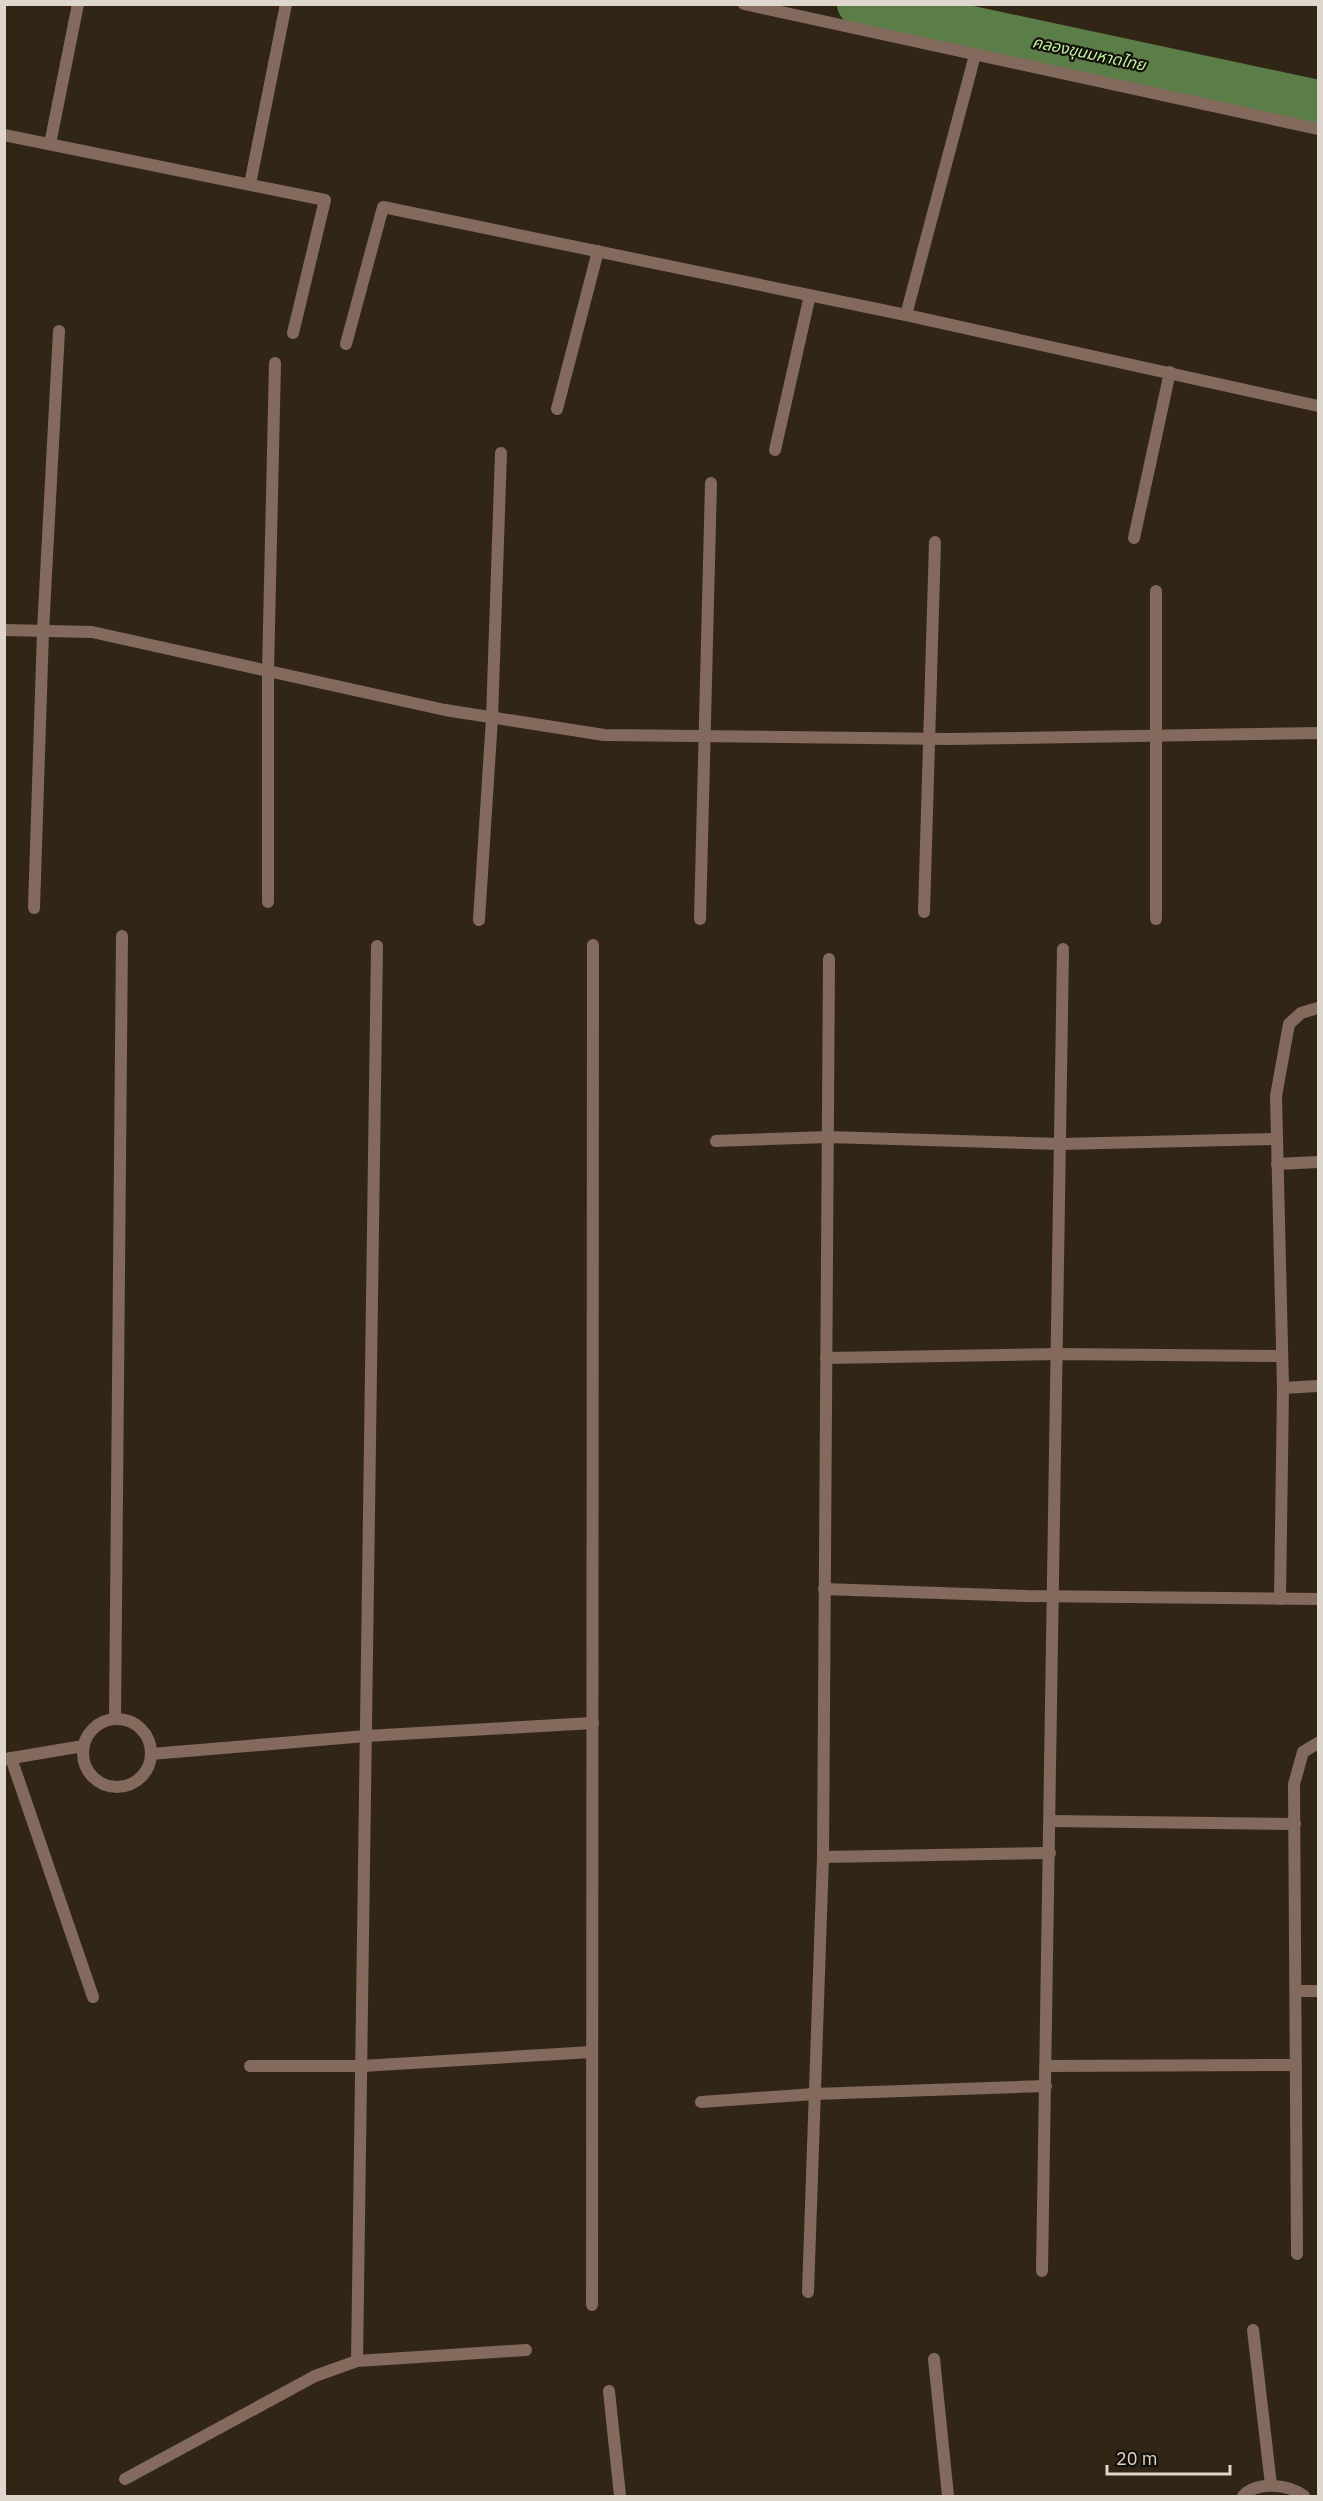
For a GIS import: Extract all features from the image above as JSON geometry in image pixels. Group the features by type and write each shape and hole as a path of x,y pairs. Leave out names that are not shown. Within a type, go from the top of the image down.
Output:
{"street":[{"path":"50,144 78,4"},
{"path":"250,184 286,4"},
{"path":"744,4 1318,129"},
{"path":"906,315 975,55"},
{"path":"4,135 325,200 293,333"},
{"path":"346,344 383,207 906,315 1318,406"},
{"path":"557,410 598,251"},
{"path":"776,450 810,295"},
{"path":"34,908 43,631 59,331"},
{"path":"268,902 268,671 275,363"},
{"path":"1134,538 1170,372"},
{"path":"478,920 492,718 501,453"},
{"path":"700,919 711,483"},
{"path":"924,912 931,738 935,542"},
{"path":"1156,591 1156,919"},
{"path":"4,630 92,632 492,718 604,735 931,738 1156,737 1318,733"},
{"path":"115,1719 122,936"},
{"path":"591,2305 593,945"},
{"path":"357,2361 377,946"},
{"path":"1042,2271 1064,949"},
{"path":"808,2292 823,1857 830,958"},
{"path":"1280,1599 1283,1388 1276,1096 1288,1024 1300,1013 1318,1008"},
{"path":"716,1141 828,1137 1061,1144 1277,1139"},
{"path":"1277,1164 1318,1162"},
{"path":"826,1358 1058,1354 1281,1356"},
{"path":"1283,1388 1318,1386"},
{"path":"824,1589 1054,1596 1318,1599"},
{"path":"115,1719 136,1724 144,1732 151,1754 149,1765 135,1782 113,1787 102,1784 86,1769 83,1746 94,1726 115,1719"},
{"path":"151,1754 366,1736 592,1723"},
{"path":"1297,2254 1294,1784 1303,1752 1318,1743"},
{"path":"83,1746 8,1758 93,1997"},
{"path":"1050,1821 1295,1824"},
{"path":"823,1857 1050,1853"},
{"path":"1296,1991 1318,1991"},
{"path":"250,2066 362,2066 592,2052"},
{"path":"1046,2066 1296,2065"},
{"path":"701,2102 814,2094 1046,2085"},
{"path":"1253,2330 1271,2485"},
{"path":"125,2480 315,2376 357,2361 526,2350"},
{"path":"934,2359 948,2496"},
{"path":"609,2391 620,2496"},
{"path":"1243,2496 1271,2485 1296,2490 1304,2496"}],"waterway":[{"name":"คลองขุนมหาดไทย","path":"859,4 1318,102"}]}
